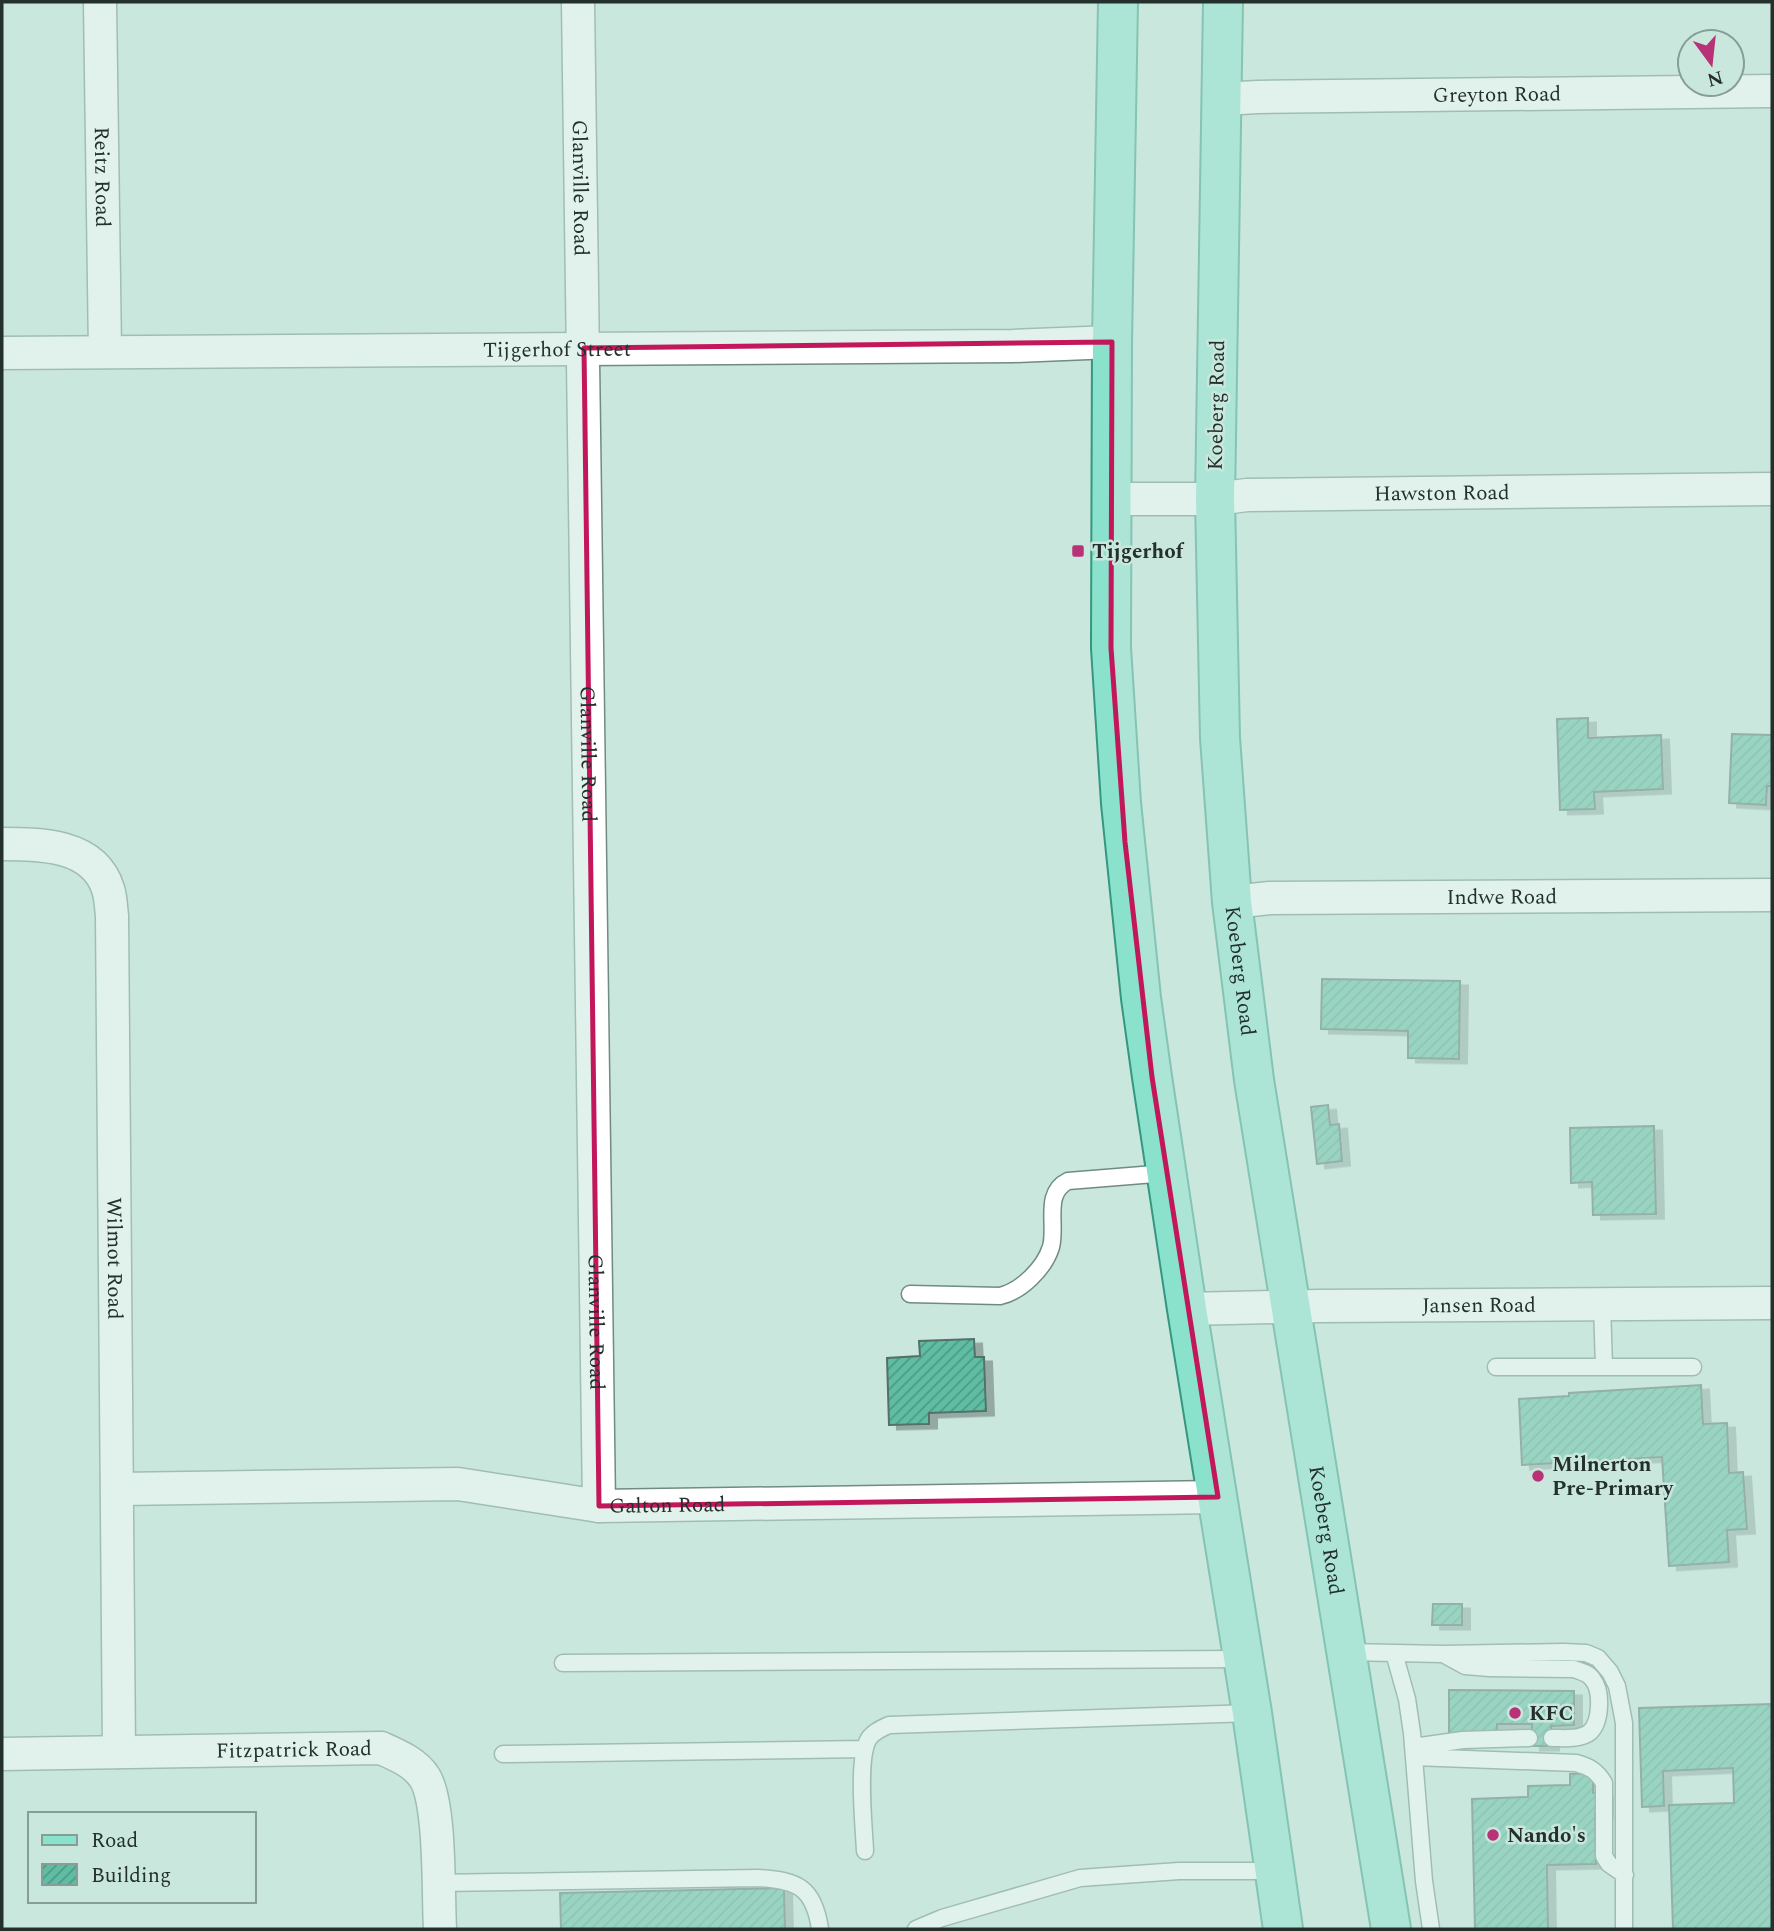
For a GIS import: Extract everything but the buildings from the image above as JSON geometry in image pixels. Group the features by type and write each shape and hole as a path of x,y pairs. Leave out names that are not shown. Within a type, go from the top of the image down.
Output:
{"main road":[{"path":"1118,2 1112,342 1111,648 1121,803 1141,998 1283,1929"},
{"name":"Koeberg Road","path":"1223,2 1215,499 1219,725 1231,902 1254,1080 1391,1929"}],"street":[{"name":"Reitz Road","path":"100,2 105,352"},
{"name":"Glanville Road","path":"578,2 599,1506"},
{"name":"Greyton Road","path":"1221,99 1772,91"},
{"name":"Tijgerhof Street","path":"2,353 999,346 1112,342"},
{"name":"Hawston Road","path":"1111,499 1772,489"},
{"name":"Wilmot Road","path":"2,844 41,844 69,850 96,867 108,888 112,916 119,1489 119,1752"},
{"name":"Indwe Road","path":"1231,902 1270,898 1772,895"},
{"name":"Jansen Road","path":"1187,1309 1772,1303"},
{"name":"Galton Road","path":"119,1489 458,1484 599,1506 1218,1497"},
{"name":"Fitzpatrick Road","path":"2,1754 382,1748 406,1759 425,1778 434,1804 440,1929"}],"lane":[{"path":"911,1294 1000,1296 1014,1292 1038,1268 1051,1248 1054,1196 1059,1186 1069,1181 1167,1173"},
{"path":"1602,1305 1604,1367"},
{"path":"1496,1367 1693,1367"},
{"path":"1347,1652 1586,1653 1598,1658 1610,1672 1621,1700 1624,1723 1624,1929"},
{"path":"1394,1653 1407,1699 1431,1929"},
{"path":"1443,1654 1465,1665 1574,1670 1587,1673 1595,1681 1598,1693 1595,1724 1590,1732 1580,1737 1552,1738"},
{"path":"562,1663 1243,1659"},
{"path":"865,1851 865,1749 869,1738 889,1725 1252,1713"},
{"path":"1414,1752 1463,1740 1529,1738"},
{"path":"503,1754 865,1749"},
{"path":"1414,1752 1576,1763 1591,1768 1599,1774 1604,1783 1604,1856 1609,1864 1625,1875"},
{"path":"916,1929 942,1918 1080,1878 1179,1871 1274,1871"},
{"path":"438,1883 758,1878 786,1880 806,1890 817,1913 820,1929"}],"highlighted area":[{"path":"1112,342 1111,648 1125,842 1152,1077 1218,1497 599,1506 584,348"}],"place":[{"name":"Tijgerhof","path":"1078,551"},
{"name":"Milnerton Pre-Primary","path":"1538,1476"},
{"name":"KFC","path":"1515,1713"},
{"name":"Nando's","path":"1493,1835"}]}
